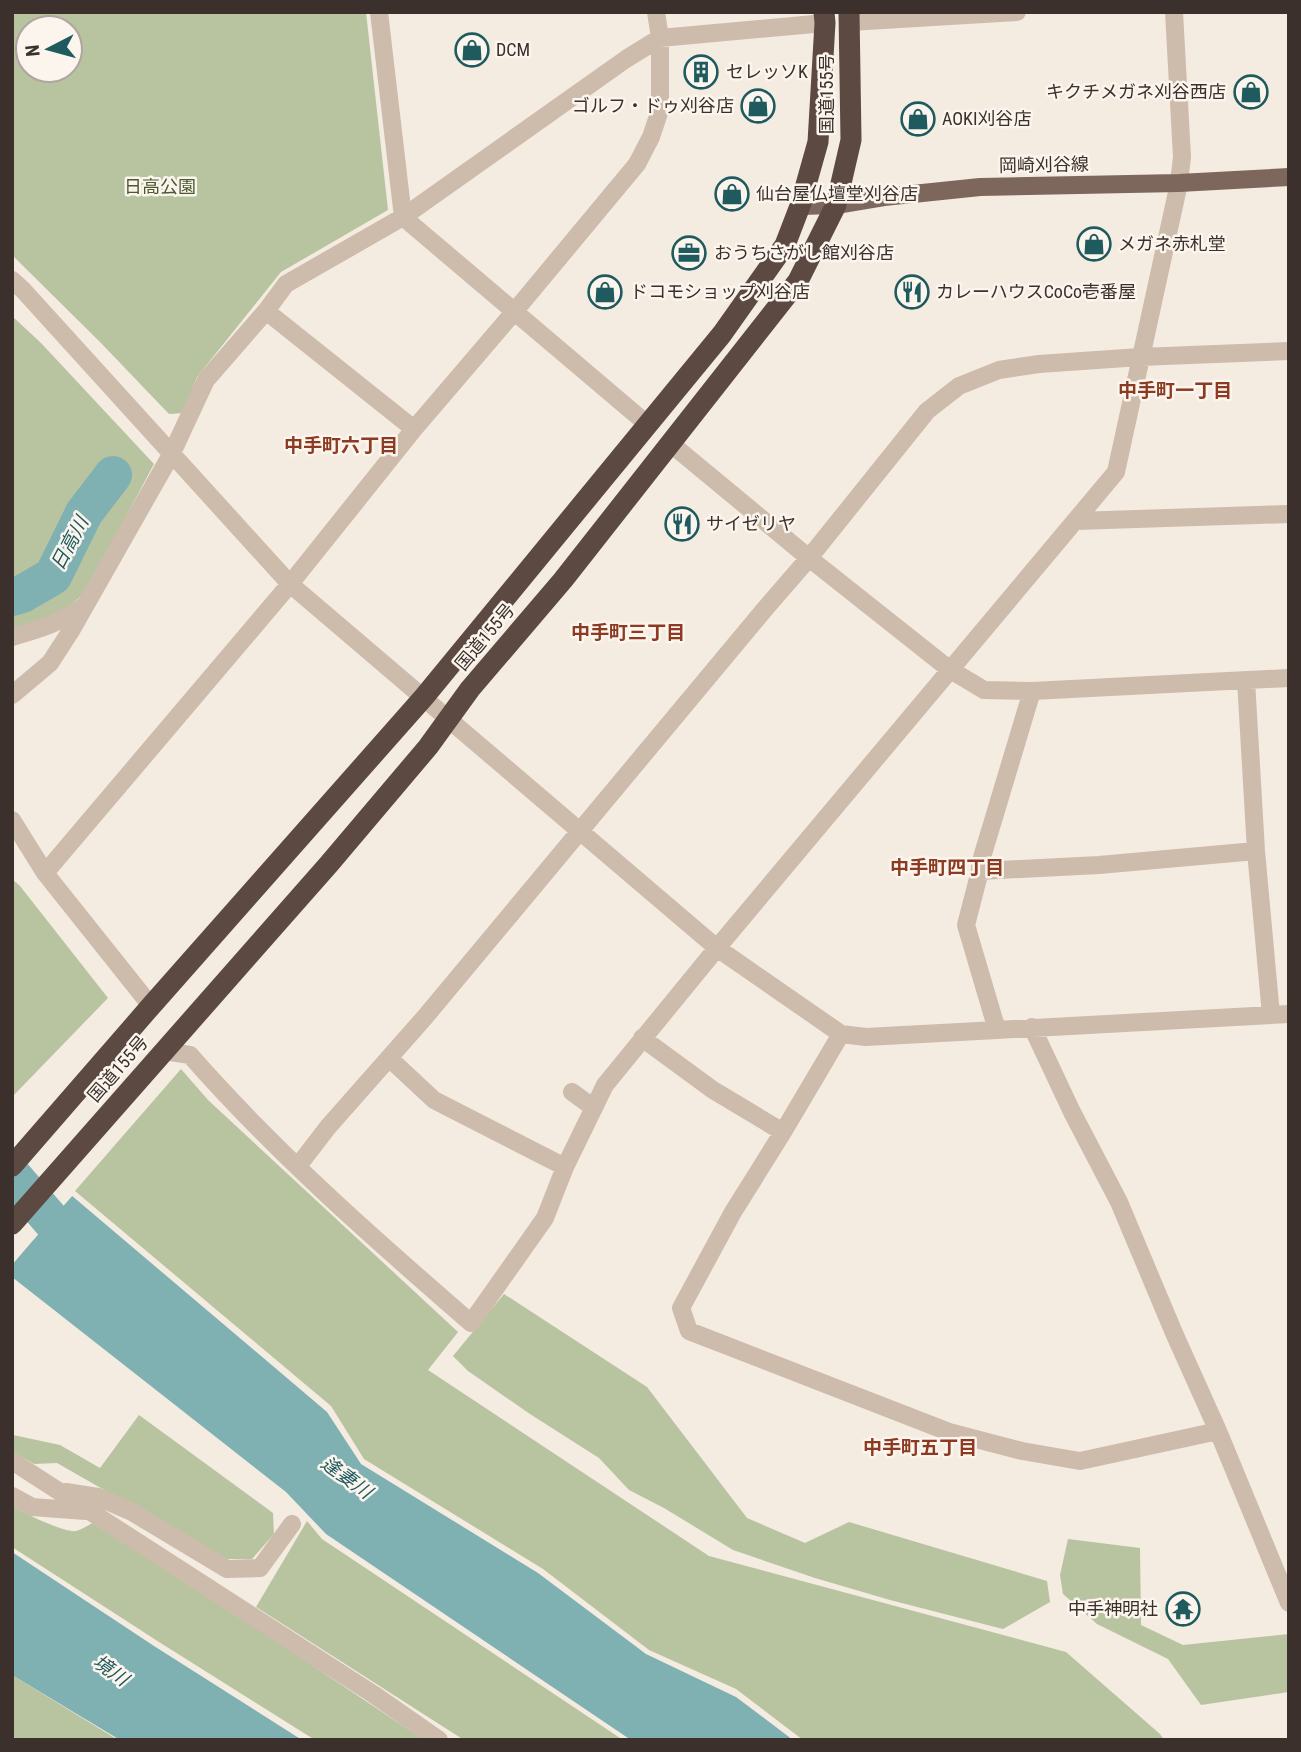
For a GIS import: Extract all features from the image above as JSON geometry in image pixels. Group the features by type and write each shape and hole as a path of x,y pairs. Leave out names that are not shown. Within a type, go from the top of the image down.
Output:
{"highway":[{"name":"国道155号","path":"12,1224 329,864 428,747 470,689 564,580 798,281 836,205 851,140 850,17"},
{"name":"国道155号","path":"12,1166 424,697 722,334 785,245 800,206 818,142 825,18"}],"main road":[{"name":"岡崎刈谷線","path":"800,206 836,205 980,187 1179,183 1289,177"}],"street":[{"path":"379,12 403,217 647,424"},
{"path":"45,873 290,584 414,429 636,164 660,110 660,38 656,12"},
{"path":"850,17 1015,12"},
{"path":"163,1051 190,1055 225,1095 374,1239 471,1323 545,1218 565,1167 605,1085 949,669 1116,472 1179,183 1182,158 1174,12"},
{"path":"12,695 50,663 172,453 206,380 286,284 403,217 660,38 825,18"},
{"path":"12,280 290,584 718,947 841,1034 866,1037 1280,1014 1256,851 1246,680"},
{"path":"266,311 414,429"},
{"path":"298,1166 328,1127 425,1017 809,558 927,411 959,386 999,370 1039,364 1140,357 1289,351"},
{"path":"670,443 949,669 984,691 1289,678"},
{"path":"1076,521 1289,514"},
{"path":"12,638 40,629 76,612 87,603"},
{"path":"997,1030 966,925 980,864 1032,691"},
{"path":"12,820 45,873 145,1013"},
{"path":"12,847 45,873"},
{"path":"980,871 1099,865 1256,851"},
{"path":"1032,1027 1119,1202 1289,1603"},
{"path":"841,1034 733,1212 681,1308 690,1332 949,1432 1022,1451 1080,1461 1218,1432"},
{"path":"642,1038 713,1090 783,1132"},
{"path":"389,1058 435,1100 565,1167"},
{"path":"572,1092 594,1108"},
{"path":"12,1461 373,1694 439,1740"},
{"path":"59,1490 98,1497 132,1512 227,1569 260,1568 292,1524"},
{"path":"12,1496 32,1507 90,1511"}],"green space":[{"name":"日高公園","path":"12,12 366,12 388,210 281,272 197,377 184,413 169,414 12,255"},
{"path":"12,316 41,343 154,464 85,593 60,613 12,632 12,609 47,596 69,576 129,471 112,462 51,565 20,588 12,590"},
{"path":"12,879 108,998 12,1097"},
{"path":"181,1069 208,1100 458,1332 428,1370 709,1556 1066,1652 1164,1740 803,1740 736,1689 649,1650 543,1569 364,1459 331,1406 75,1191"},
{"path":"504,1294 647,1387 747,1518 805,1543 849,1522 1047,1581 1050,1602 1003,1629 890,1600 733,1550 629,1490 599,1458 468,1371 453,1356"},
{"path":"139,1415 273,1513 274,1534 252,1559 225,1559 57,1463 34,1464 12,1451 13,1435 60,1445 100,1468"},
{"path":"12,1506 70,1531 79,1530 97,1521 424,1740 315,1740 12,1547"},
{"path":"307,1521 322,1539 623,1740 464,1740 256,1607"},
{"path":"1068,1539 1140,1548 1141,1625 1183,1645 1289,1634 1289,1692 1201,1705 1168,1659 1097,1624 1063,1594 1060,1575"},
{"path":"12,1675 118,1740 12,1740"}],"water":[{"path":"71,1195 327,1412 361,1464 538,1573 646,1654 736,1697 793,1740 631,1740 326,1534 286,1492 12,1277 12,1265"},
{"name":"境川","path":"12,1552 302,1740 120,1740 12,1675"}],"pier":[{"path":"71,1192 74,1194 12,1264 12,1259"}],"waterway":[{"name":"日高川","path":"12,597 53,576 84,513 113,475"},
{"name":"逢妻川","path":"12,1175 85,1257"}],"place":[{"name":"DCM","path":"472,50"},
{"name":"セレッソK","path":"701,72"},
{"name":"キクチメガネ刈谷西店","path":"1251,92"},
{"name":"ゴルフ・ドゥ刈谷店","path":"758,106"},
{"name":"AOKI刈谷店","path":"918,119"},
{"name":"仙台屋仏壇堂刈谷店","path":"732,194"},
{"name":"メガネ赤札堂","path":"1094,244"},
{"name":"おうちさがし館刈谷店","path":"689,253"},
{"name":"ドコモショップ刈谷店","path":"605,292"},
{"name":"カレーハウスCoCo壱番屋","path":"912,292"},
{"name":"サイゼリヤ","path":"682,524"},
{"name":"中手神明社","path":"1183,1609"}],"district":[{"name":"中手町一丁目","path":"1175,390"},
{"name":"中手町六丁目","path":"341,445"},
{"name":"中手町三丁目","path":"628,632"},
{"name":"中手町四丁目","path":"947,867"},
{"name":"中手町五丁目","path":"920,1447"}]}
